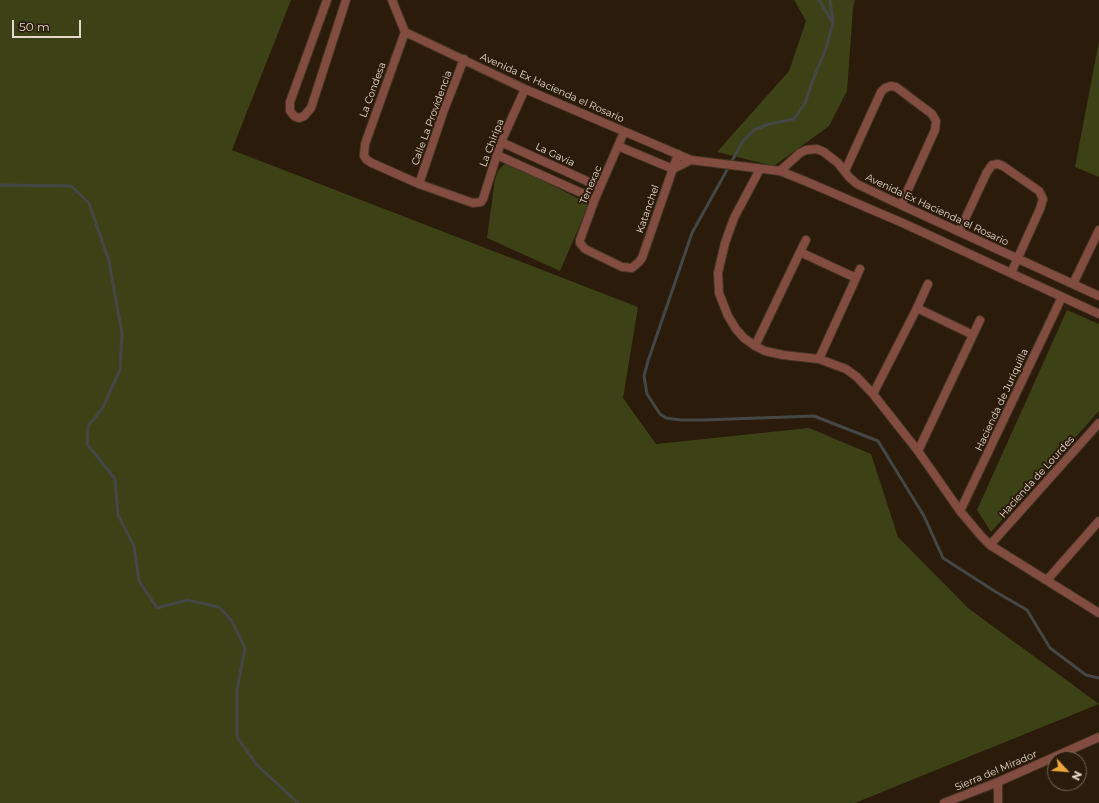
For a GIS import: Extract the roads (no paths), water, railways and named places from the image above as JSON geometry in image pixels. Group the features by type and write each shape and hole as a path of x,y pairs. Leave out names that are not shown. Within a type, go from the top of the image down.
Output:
{"street":[{"path":"327,0 290,102 290,111 294,116 299,118 304,116 311,108 346,0"},
{"path":"392,0 405,32"},
{"name":"Avenida Ex Hacienda el Rosario","path":"405,32 525,89 691,160 780,171 857,203 1099,314"},
{"name":"La Condesa","path":"405,32 367,135 364,156 372,164 419,184"},
{"name":"Calle La Providencia","path":"419,184 444,110 464,59"},
{"path":"845,171 881,92 891,86 896,87 932,114 936,121 935,130 900,205"},
{"name":"La Chiripa","path":"419,184 473,203 477,203 483,199 501,142 525,89"},
{"name":"Tenexac","path":"582,246 580,243 581,236 624,132"},
{"name":"La Gavia","path":"501,142 600,187"},
{"path":"618,146 673,169 691,160"},
{"name":"Avenida Ex Hacienda el Rosario","path":"780,171 800,153 811,149 824,152 838,163 856,184 1099,296"},
{"name":"Katanchel","path":"582,246 588,251 622,267 632,268 639,262 642,258 678,154"},
{"path":"497,155 595,199"},
{"path":"959,232 989,168 995,164 1004,166 1039,191 1043,199 1040,209 1011,273"},
{"path":"760,169 739,207 729,231 718,273 719,293 728,316 736,329 744,338 765,351 774,354 819,359 846,369 857,377 873,394 918,451 960,511 990,544 1099,613"},
{"path":"1073,284 1099,230"},
{"path":"755,346 806,240"},
{"path":"800,252 856,278"},
{"path":"819,359 860,269"},
{"path":"873,394 928,284"},
{"name":"Hacienda de Juriquilla","path":"960,511 1062,297"},
{"path":"917,308 973,335"},
{"path":"918,451 980,320"},
{"name":"Hacienda de Lourdes","path":"990,544 1099,423"},
{"path":"1047,580 1099,521"},
{"name":"Sierra del Mirador","path":"944,803 998,782 1099,737"},
{"path":"998,782 998,803"}],"waterway":[{"path":"819,0 833,23 825,51 805,103 794,119 769,124 754,130 743,141 692,233 648,361 644,376 647,394 660,414 666,418 680,420 704,420 814,416 878,441 924,516 943,558 1027,610 1050,648 1086,675 1099,678"},
{"path":"830,0 833,20"},
{"path":"0,185 71,186 89,203 109,261 122,334 120,370 102,409 88,426 87,444 115,479 118,515 134,546 139,581 157,608 187,600 219,607 232,621 245,648 237,690 237,737 257,765 298,803"}]}
